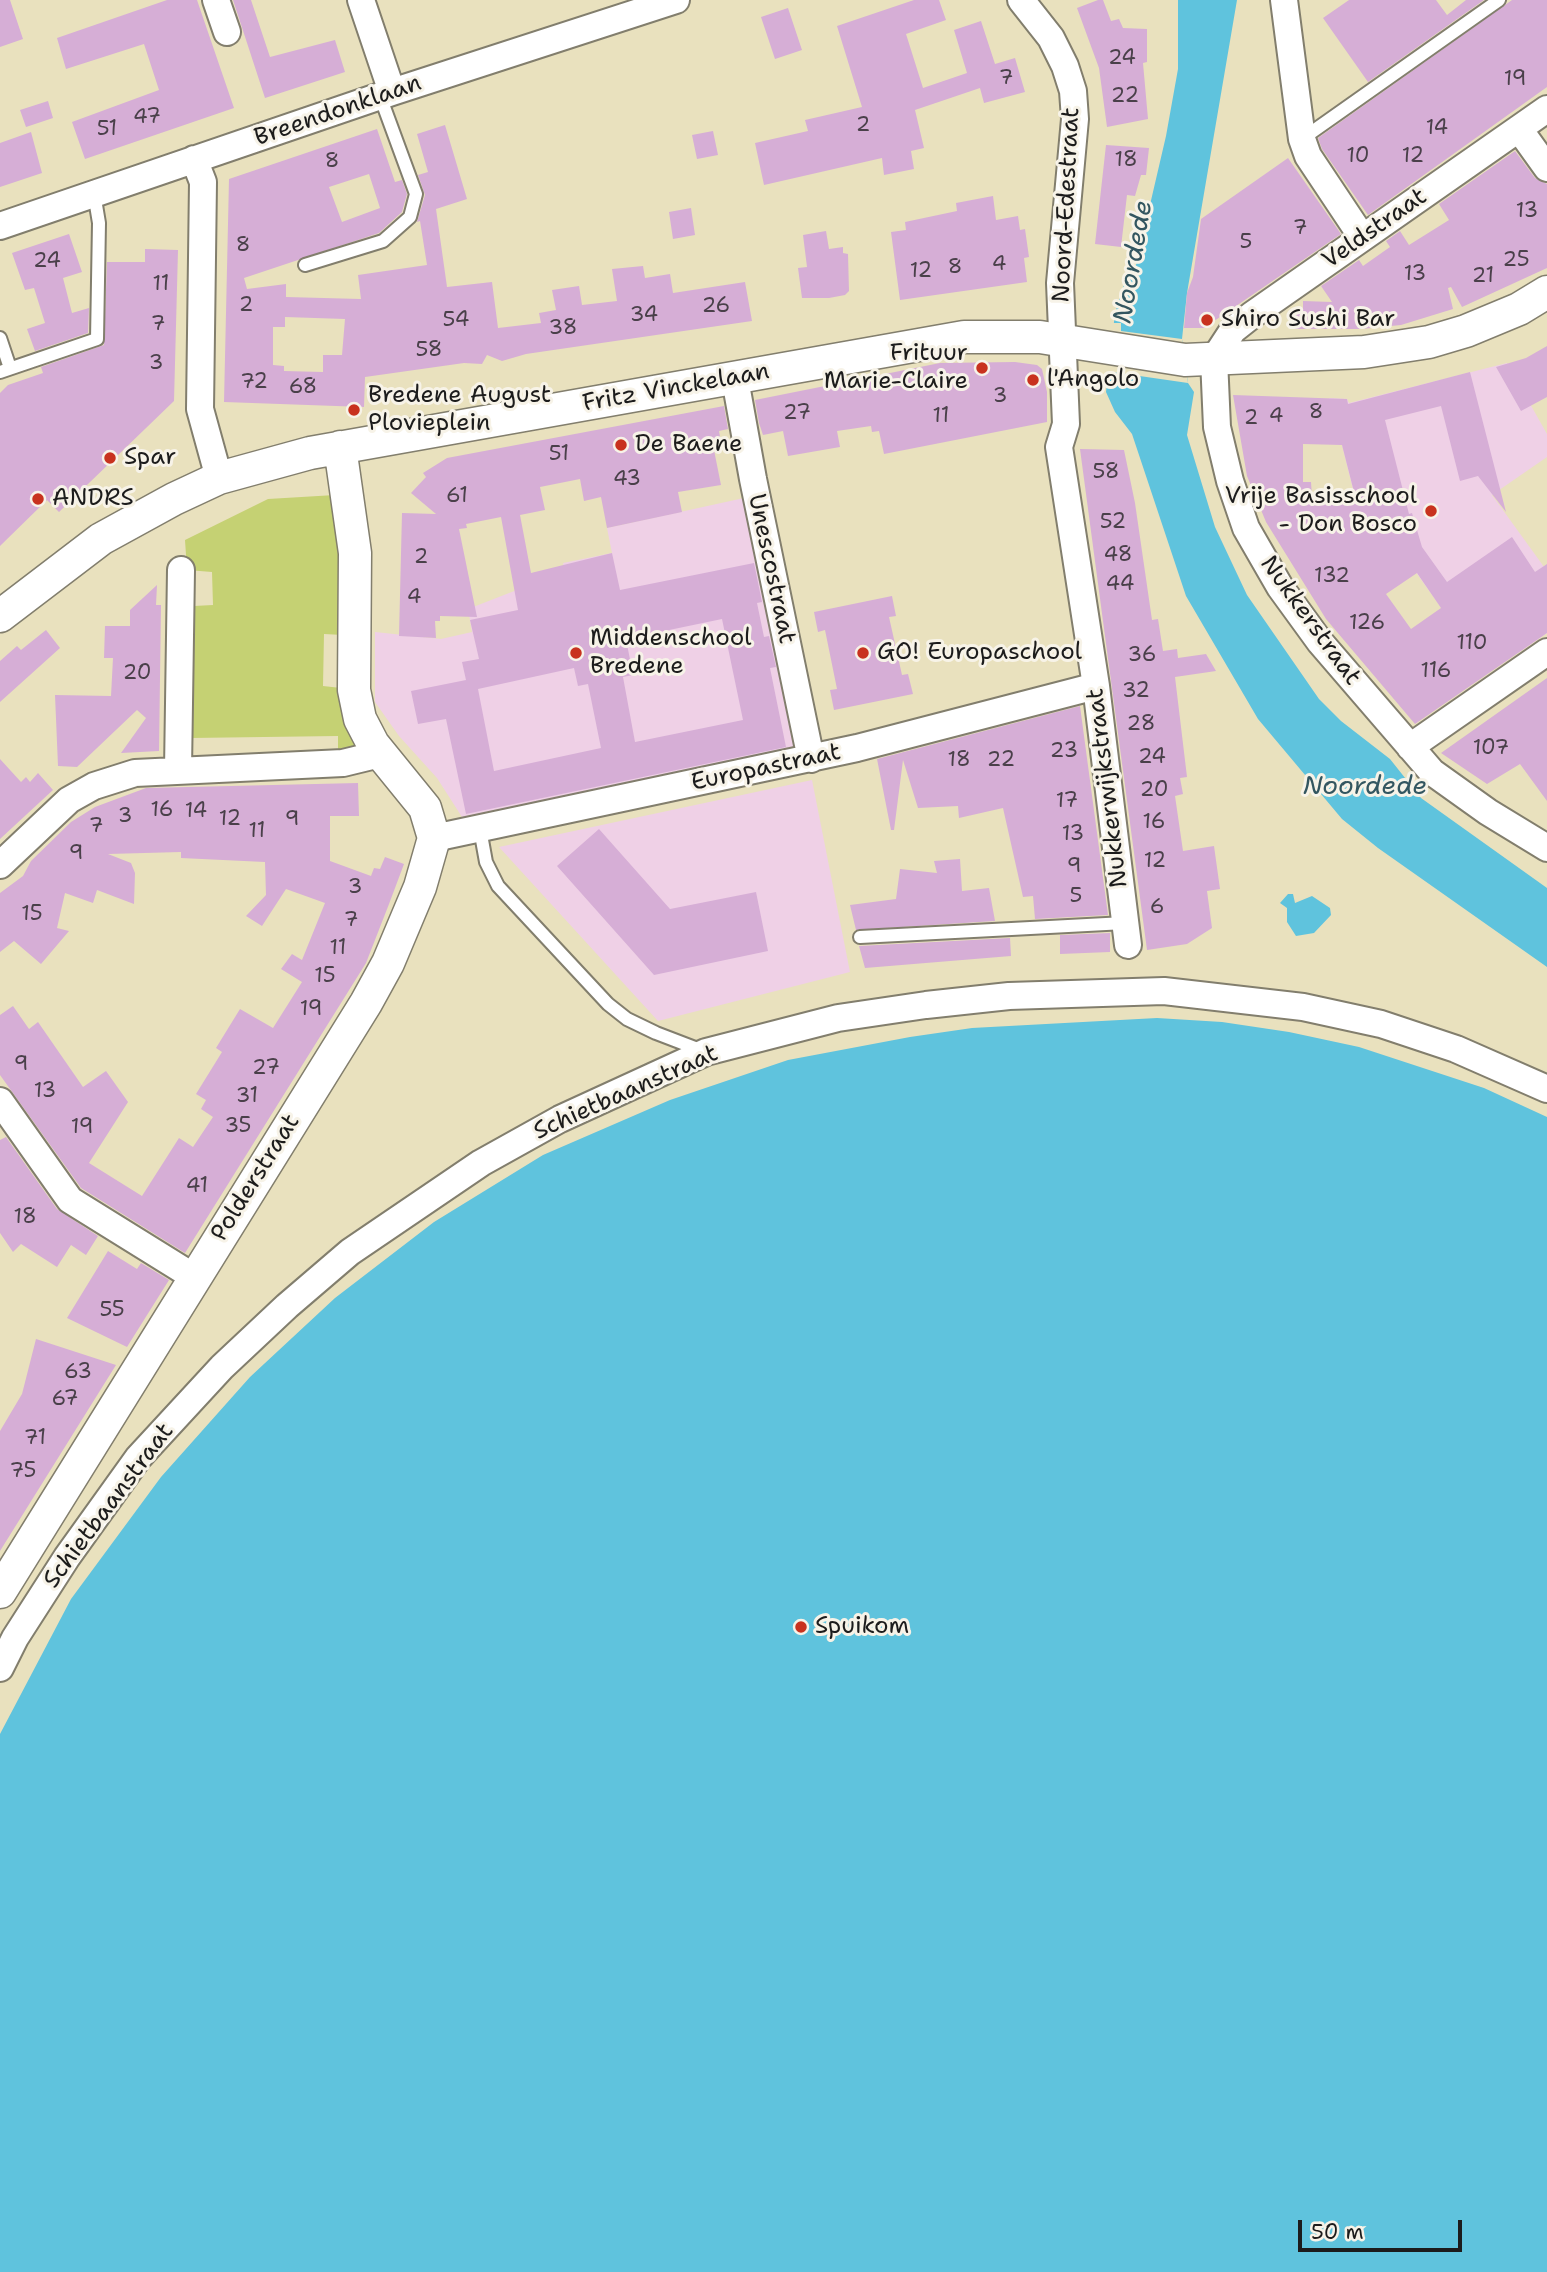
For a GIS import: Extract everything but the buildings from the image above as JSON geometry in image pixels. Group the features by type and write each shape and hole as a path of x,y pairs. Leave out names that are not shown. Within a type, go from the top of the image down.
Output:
{"street":[{"path":"216,0 227,32"},
{"path":"361,0 386,94"},
{"name":"Breendonklaan","path":"0,226 386,94 677,0"},
{"name":"Noord-Edestraat","path":"1021,0 1051,38 1065,66 1073,91 1075,119 1060,283 1061,342"},
{"path":"1287,2 1302,139 1308,156 1362,237"},
{"name":"Veldstraat","path":"1199,359 1233,330 1362,237 1547,109"},
{"path":"1519,129 1547,168"},
{"path":"194,159 203,183 200,409 219,478"},
{"name":"Fritz Vinckelaan","path":"0,616 101,540 174,499 219,478 272,461 680,385 735,379 964,337 1020,335 1101,349 1199,359 1261,354 1364,352 1429,342 1488,323 1547,292"},
{"name":"Nukkerwijkstraat","path":"1061,342 1066,424 1059,447 1096,686 1126,934"},
{"name":"Nukkerstraat","path":"1199,359 1246,528 1280,587 1306,624 1432,772 1479,806 1547,848"},
{"name":"Unescostraat","path":"735,379 811,759"},
{"path":"340,447 355,552 354,690 363,726 380,754 417,795 425,808 434,838"},
{"path":"178,770 181,570"},
{"path":"1410,747 1547,652"},
{"name":"Europastraat","path":"434,838 811,759 1096,686"},
{"path":"0,865 51,815 93,786 135,773 343,764 380,754"},
{"name":"Polderstraat","path":"0,1592 388,963 420,887 434,838"},
{"name":"Schietbaanstraat","path":"0,1668 67,1557 138,1458 222,1367 287,1306 350,1252 481,1163 560,1119 706,1052 838,1018 926,1005 1009,996 1164,991 1303,1007 1381,1024 1456,1049 1547,1089"},
{"path":"4,1113 70,1200 194,1277"}],"lane":[{"path":"1302,139 1499,0"},
{"path":"305,265 383,241 410,217 416,194 386,94"},
{"path":"0,338 5,370 97,339 99,223 94,193"},
{"path":"480,829 486,862 498,886 608,1004 627,1019 706,1052"},
{"path":"860,937 1126,934"}],"shaded area":[{"name":"Vrije Basisschool - Don Bosco","path":"1507,363 1547,434 1547,457 1492,495 1547,571 1547,633 1518,653 1480,599 1450,620 1405,557 1375,577 1339,433 1328,433 1329,398 1347,399 1349,403"},
{"name":"Middenschool Bredene","path":"744,498 797,747 462,817 437,778 399,736 375,702 375,632 441,639 472,632 468,609 522,588 566,576 563,563 612,553 607,528"},
{"path":"812,780 850,972 658,1021 499,847"}],"green space":[{"path":"335,495 344,556 343,635 324,634 323,686 341,688 356,742 352,749 338,755 338,736 190,738 194,606 213,605 212,572 187,570 185,540 268,499"}],"water":[{"name":"Noordede","path":"1178,0 1237,0 1187,293 1182,339 1188,383 1194,392 1187,435 1215,527 1247,595 1319,699 1341,721 1390,759 1421,798 1547,888 1547,967 1378,848 1342,819 1258,719 1186,596 1132,434 1115,412 1106,392 1115,313 1126,278 1136,265 1166,136 1178,69"},
{"path":"1288,894 1293,894 1295,903 1312,896 1330,908 1331,915 1314,933 1296,936 1287,922 1287,908 1280,903"},
{"name":"Spuikom","path":"1157,1018 1222,1022 1289,1032 1359,1047 1484,1088 1547,1117 1547,2272 0,2272 0,1734 71,1599 161,1477 250,1377 335,1298 434,1222 543,1155 670,1100 788,1060 910,1037 972,1028"}],"pier":[{"path":"1111,323 1121,323 1121,331 1182,339 1188,383 1105,371"}],"place":[{"name":"Shiro Sushi Bar","path":"1207,320"},
{"name":"Frituur Marie-Claire","path":"982,368"},
{"name":"l'Angolo","path":"1033,380"},
{"name":"Bredene August Plovieplein","path":"354,410"},
{"name":"De Baene","path":"621,445"},
{"name":"Spar","path":"110,458"},
{"name":"ANDRS","path":"38,499"},
{"name":"Vrije Basisschool - Don Bosco","path":"1431,511"},
{"name":"Middenschool Bredene","path":"576,653"},
{"name":"GO! Europaschool","path":"863,653"},
{"name":"Spuikom","path":"801,1627"}]}
